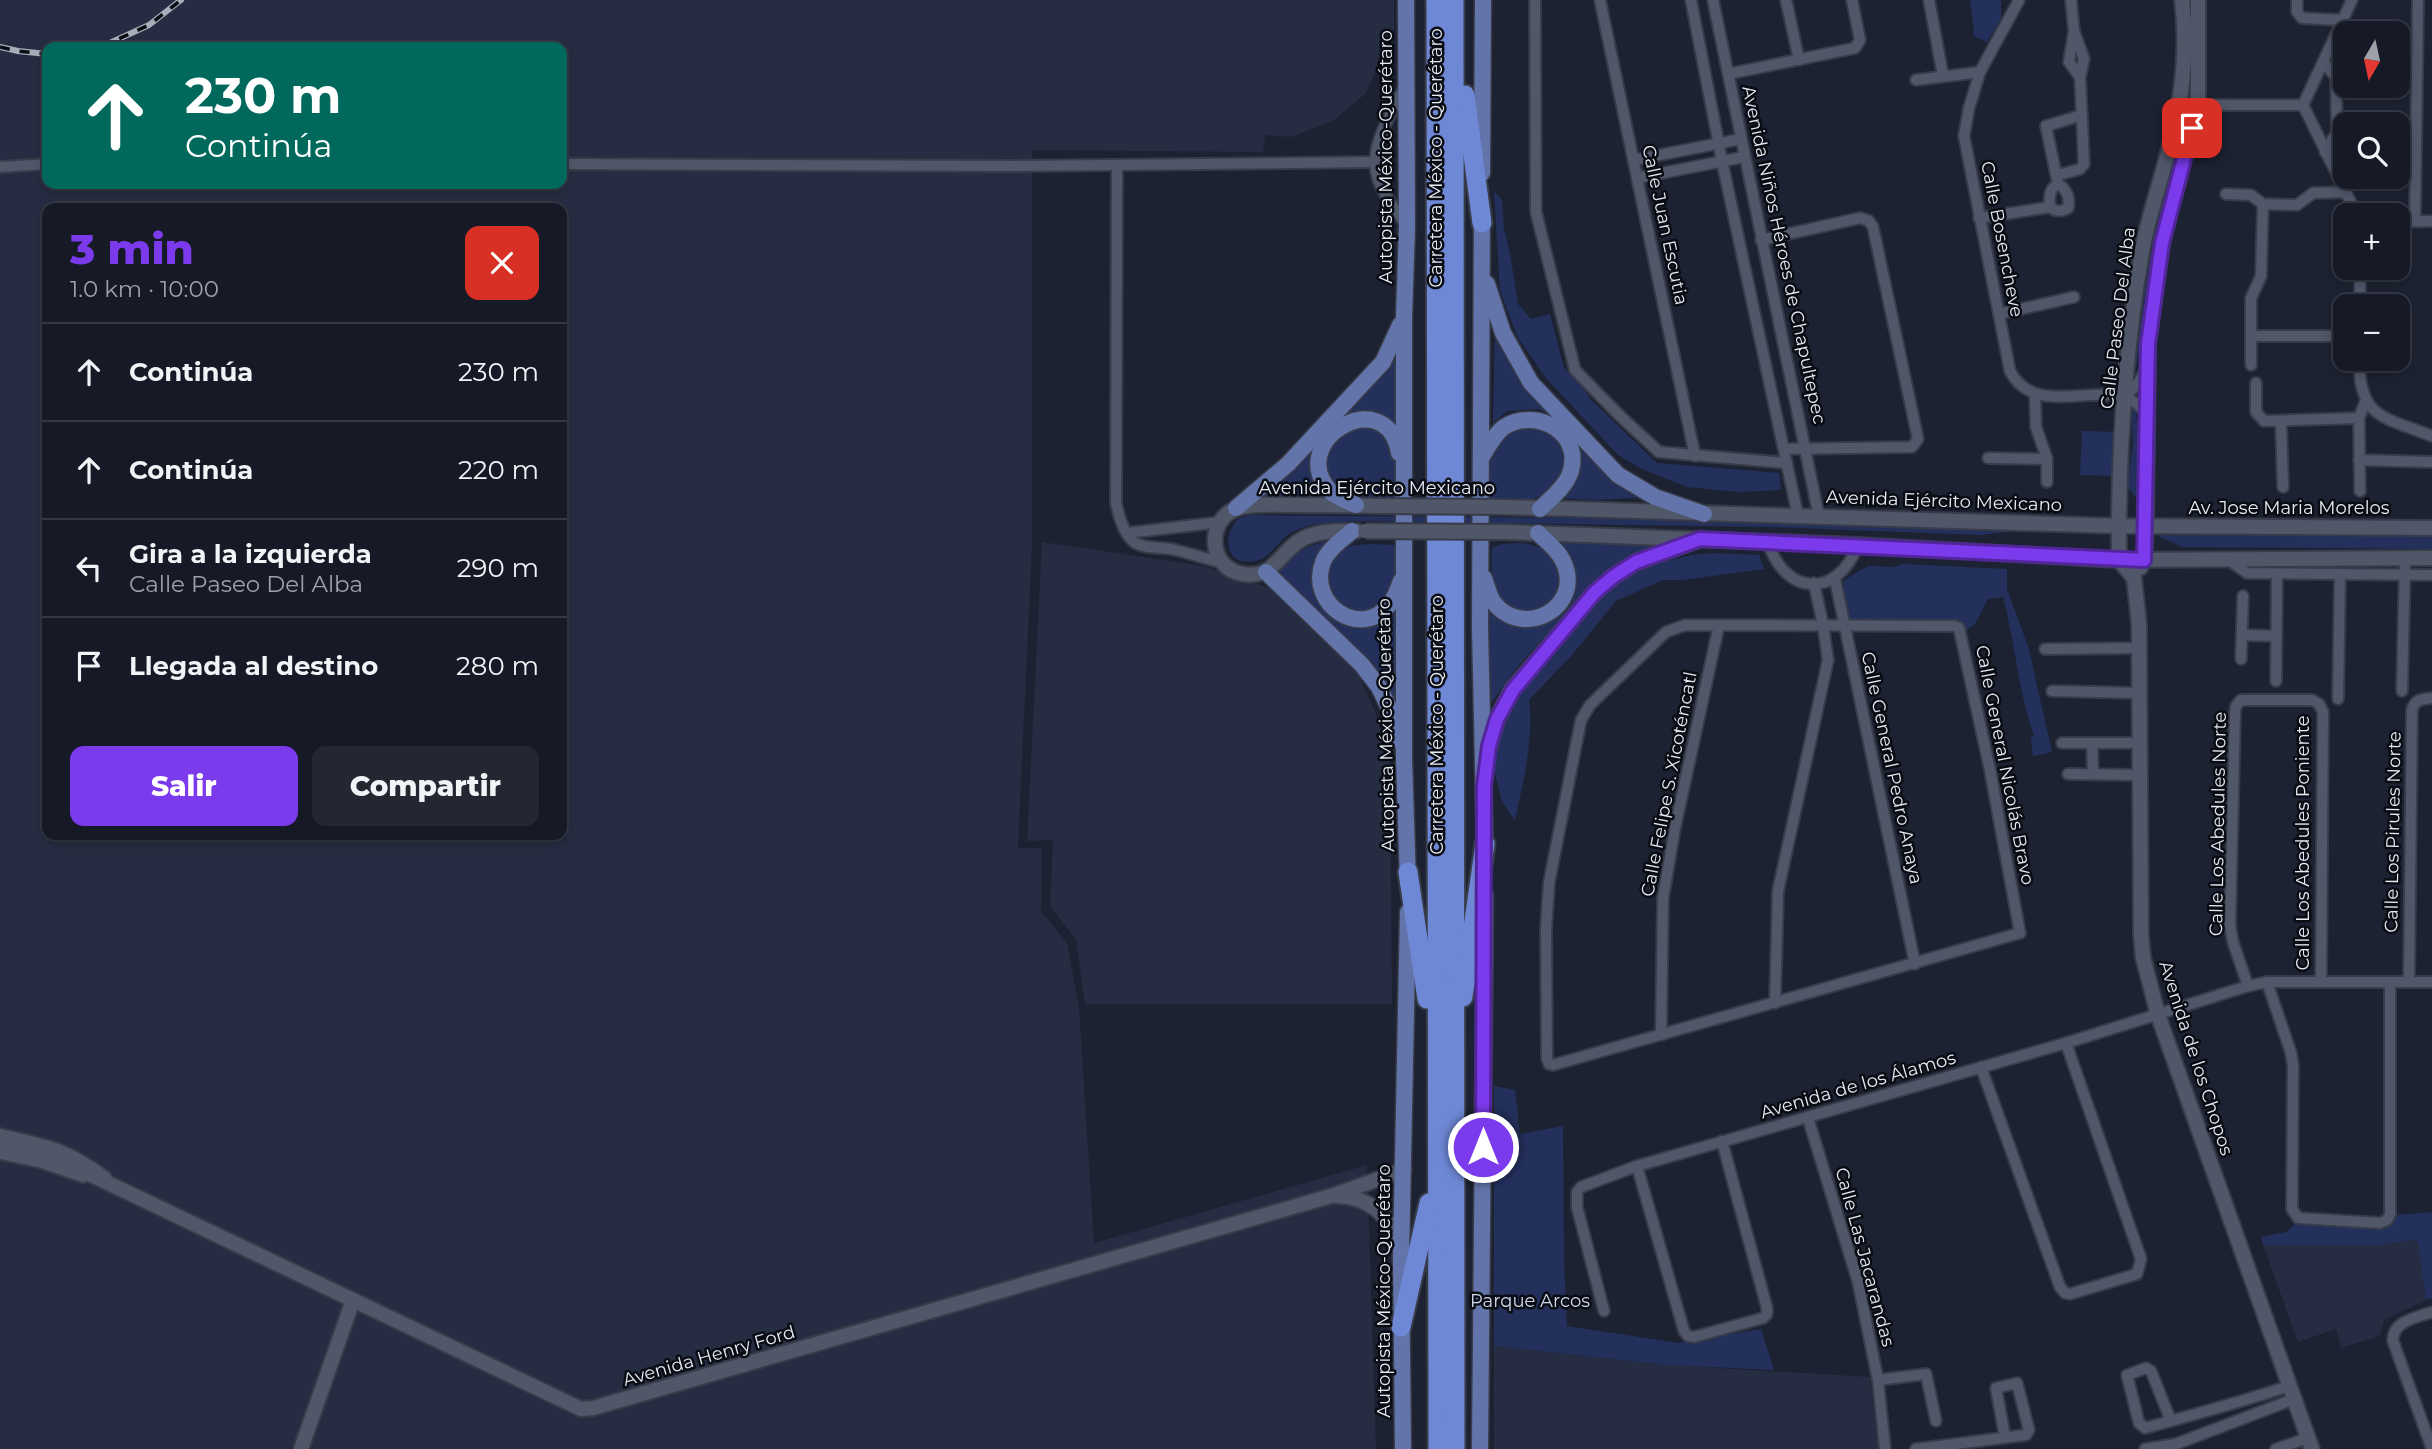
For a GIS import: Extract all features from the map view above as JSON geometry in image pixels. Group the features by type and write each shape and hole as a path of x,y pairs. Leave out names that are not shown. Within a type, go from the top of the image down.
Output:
{"highway":[{"name":"Carretera México - Querétaro","path":"1436,0 1446,1044 1455,1449"},
{"name":"Carretera México - Querétaro","path":"1438,1449 1437,1168 1446,1044 1454,0"},
{"path":"1454,0 1471,154 1482,223"},
{"path":"1446,1044 1470,962 1480,867 1485,845"},
{"path":"1408,872 1427,1002 1446,1044"},
{"path":"1401,1328 1437,1168"}],"main road":[{"name":"Autopista México-Querétaro","path":"1403,1449 1401,1257 1408,872 1404,759 1404,317 1408,227 1406,0"},
{"path":"1480,1449 1485,845 1480,570 1483,0"},
{"path":"1482,269 1503,333 1531,383 1618,475 1655,497 1704,513"},
{"path":"1236,509 1288,464 1383,362 1404,317"},
{"path":"1356,505 1332,493 1323,479 1320,455 1334,430 1359,419 1369,419 1386,426 1397,442 1404,477"},
{"path":"1481,458 1503,428 1524,419 1546,422 1556,427 1569,444 1572,466 1563,485 1540,509"},
{"path":"1359,531 1332,548 1323,561 1319,580 1329,606 1338,613 1352,617 1366,618 1379,614 1390,605 1404,575"},
{"path":"1480,570 1492,601 1508,614 1535,618 1555,611 1565,595 1569,577 1563,559 1538,533"},
{"path":"1484,786 1489,746 1497,719 1513,690 1595,592 1636,562 1700,539"},
{"path":"1266,572 1362,665 1379,687 1390,710 1404,759"}],"street":[{"path":"1535,0 1535,212 1572,364 1579,376 1652,447 1667,454 1787,463"},
{"name":"Calle Juan Escutia","path":"1600,0 1695,456"},
{"path":"1691,0 1718,143 1798,516"},
{"name":"Avenida Niños Héroes de Chapultepec","path":"1713,0 1819,517"},
{"path":"1786,0 1799,60"},
{"path":"1728,74 1858,46 1860,40 1852,0"},
{"path":"1928,0 1943,76"},
{"name":"Calle Bosencheve","path":"2020,0 1980,72 1964,136 2010,371 2016,382 2035,395"},
{"path":"2050,207 2050,192 2058,179 2080,169 2084,164 2080,77 2084,59 2074,31 2071,0"},
{"name":"Calle Paseo Del Alba","path":"2119,560 2126,396 2143,245 2174,128 2181,90 2184,19 2182,0"},
{"name":"Calle Paseo Del Alba","path":"2144,560 2148,344 2162,243 2198,106 2198,0"},
{"path":"2297,0 2297,12 2301,18 2341,20"},
{"path":"2302,105 2352,0"},
{"path":"2415,221 2418,0"},
{"path":"2323,62 2336,77 2337,132 2326,152"},
{"path":"1916,80 1980,72"},
{"path":"1407,82 1377,144 1374,162 1379,183 1408,227"},
{"path":"2181,90 2198,106"},
{"path":"2174,128 2198,106 2302,105"},
{"path":"2302,105 2351,203"},
{"path":"1979,218 2050,207 2059,211 2068,208 2066,190 2058,179 2046,126 2082,115"},
{"path":"1634,160 1741,139"},
{"path":"1637,178 1744,157"},
{"path":"567,164 1117,165 1374,162"},
{"path":"0,167 42,164"},
{"path":"1117,165 1116,503 1119,518 1127,533 1140,545 1220,562 1242,574 1266,572 1297,542 1330,531 1538,533 1858,545 2119,560 2432,558"},
{"path":"2226,194 2251,195 2263,204 2297,205 2313,193 2346,192"},
{"path":"2251,365 2251,298 2260,276 2263,204"},
{"path":"1761,240 1860,218 1869,221 1874,227 1917,443 1912,447 1784,449"},
{"path":"2410,221 2432,221"},
{"path":"1999,314 2074,297"},
{"path":"1755,306 1774,302"},
{"path":"2251,336 2333,336"},
{"path":"2126,396 2148,366"},
{"path":"2360,371 2361,389 2370,408 2378,414 2432,436"},
{"path":"2256,383 2256,412 2264,421 2359,418"},
{"path":"2047,482 2048,459 2036,427 2035,395 2126,396 2147,414"},
{"path":"2360,491 2359,418 2366,400"},
{"path":"2281,421 2283,488"},
{"path":"1988,458 2048,459"},
{"path":"2359,460 2432,461"},
{"name":"Avenida Ejército Mexicano","path":"1221,522 1236,509 1261,505 1356,505 2146,526"},
{"path":"1127,533 1221,522"},
{"path":"1220,562 1214,537 1221,522"},
{"name":"Av. Jose Maria Morelos","path":"2146,526 2432,528"},
{"path":"1768,543 1772,557 1788,577 1814,583 1835,579 1852,560 1858,545"},
{"path":"2402,691 2405,559"},
{"path":"2119,560 2134,578 2144,560"},
{"path":"2230,561 2247,573 2432,575"},
{"path":"2276,681 2277,574"},
{"path":"2337,699 2340,575"},
{"name":"Avenida de los Chopos","path":"2134,578 2139,649 2143,957 2158,1015 2310,1443"},
{"name":"Calle General Pedro Anaya","path":"1835,579 1915,964"},
{"path":"1775,1003 1778,891 1828,660 1814,583"},
{"path":"2241,659 2243,596"},
{"name":"Calle General Nicolás Bravo","path":"1685,625 1844,625 1959,628 1977,707 2020,933 1556,1065 1549,1064 1546,930 1549,883 1565,792 1584,712 1666,632 1685,625"},
{"name":"Calle Felipe S. Xicoténcatl","path":"1661,1035 1663,898 1675,828 1719,625"},
{"path":"2242,635 2276,636"},
{"path":"2045,649 2139,649"},
{"path":"2052,691 2140,693"},
{"name":"Calle Los Pirules Norte","path":"2409,982 2412,710 2420,699 2432,698"},
{"name":"Calle Los Abedules Poniente","path":"2279,700 2312,699 2319,704 2323,712 2321,982"},
{"name":"Calle Los Abedules Norte","path":"2248,986 2232,942 2230,925 2235,712 2241,700 2279,700"},
{"path":"2062,743 2140,743"},
{"path":"2092,743 2093,774"},
{"path":"2068,774 2140,775"},
{"path":"2158,1015 2267,982 2432,982"},
{"path":"2267,982 2293,1066 2294,1215 2298,1218 2380,1223 2390,1215 2390,982"},
{"name":"Avenida de los Álamos","path":"1604,1311 1576,1198 1581,1187 1637,1166 2158,1015"},
{"path":"1982,1068 2060,1287 2070,1294 2137,1274 2141,1259 2066,1043"},
{"name":"Calle Las Jacarandas","path":"1808,1118 1857,1282 1878,1380 1885,1449"},
{"name":"Avenida Henry Ford","path":"0,1134 40,1143 83,1159 125,1192"},
{"path":"1637,1166 1684,1331 1688,1336 1694,1337 1763,1318 1767,1314 1767,1308 1722,1141"},
{"name":"Avenida Henry Ford","path":"0,1144 47,1155 569,1406 581,1409 593,1408 1331,1196 1404,1170"},
{"name":"Avenida Henry Ford","path":"0,1154 39,1162 125,1192"},
{"name":"Avenida Henry Ford","path":"1331,1196 1360,1199 1377,1209 1394,1230 1401,1257"},
{"path":"300,1449 353,1300"},
{"path":"2432,1312 2397,1325 2392,1333 2432,1449"},
{"path":"2171,1421 2151,1371 2146,1368 2127,1376 2141,1426 2145,1427 2171,1421 2292,1393"},
{"path":"1878,1380 1926,1374 1936,1421"},
{"path":"1916,1449 2026,1435 2029,1430 2017,1383 1996,1388 2005,1437"},
{"path":"2145,1449 2177,1446 2292,1393"},
{"path":"2276,1449 2310,1443"}],"shaded area":[{"path":"0,0 1394,0 1394,30 1381,42 1377,69 1365,94 1334,120 1291,137 1265,135 1263,152 1032,150 1032,543 1018,848 1042,848 1041,911 1067,943 1079,1007 1094,1243 1367,1165 1376,1449 0,1449"},
{"path":"1042,542 1204,566 1278,591 1353,661 1375,712 1390,760 1392,1004 1085,1004 1076,940 1050,906 1053,840 1027,841"},
{"path":"2412,1240 2419,1242 2426,1300 2384,1320 2380,1336 2341,1348 2336,1329 2298,1342 2263,1245 2381,1245"},
{"path":"1494,1346 1668,1365 1870,1377 1878,1449 1494,1449"}],"green space":[{"path":"1970,0 2001,0 2001,19 1987,42 1973,36"},
{"path":"2189,117 2165,212 2133,383 2130,370 2144,265 2178,131"},
{"path":"1494,191 1502,200 1504,229 1518,304 1531,319 1550,314 1564,368 1576,377 1591,400 1657,463 1779,473 1781,490 1739,492 1687,487 1642,469 1618,455 1546,378 1518,338 1500,291"},
{"path":"1495,331 1527,386 1655,497 1595,500 1560,498 1574,480 1577,443 1549,413 1537,409 1507,411 1493,423"},
{"path":"1397,346 1395,426 1377,418 1354,415 1343,418 1323,437 1328,498 1251,501"},
{"path":"2130,403 2134,404 2138,426 2140,458 2141,491 2135,497 2128,488 2133,443"},
{"path":"1373,426 1395,447 1398,499 1357,498 1345,494 1327,477 1326,450 1340,430"},
{"path":"1523,426 1551,429 1566,453 1563,474 1544,494 1528,500 1490,499 1490,456 1495,437"},
{"path":"2082,431 2121,432 2114,476 2080,475"},
{"path":"1251,515 1781,520 2033,529 1980,535 1771,527 1356,521 1321,524 1295,530 1264,557 1244,561 1232,554 1228,540 1239,518"},
{"path":"2160,533 2432,533 2432,549 2183,547 2160,537"},
{"path":"1333,540 1315,590 1319,603 1329,614 1343,622 1380,620 1390,615 1397,601 1396,715 1390,692 1350,641 1279,575 1287,561 1301,550"},
{"path":"1522,543 1535,546 1553,558 1558,566 1559,576 1554,597 1546,608 1527,613 1505,606 1495,589 1492,568 1492,548 1502,544"},
{"path":"1557,543 1669,543 1624,560 1602,576 1518,666 1490,705 1489,603 1506,620 1572,597 1574,567 1568,554"},
{"path":"1397,545 1398,573 1392,591 1382,603 1369,610 1356,612 1343,607 1334,597 1330,581 1332,559 1350,546"},
{"path":"1691,555 1759,555 1764,569 1663,580 1616,601 1572,655 1529,700 1529,745 1515,821 1502,801 1493,766 1493,748 1515,694 1623,577 1650,565"},
{"path":"1904,564 2007,569 2007,589 2029,649 2052,752 2033,756 2031,737 2034,735 2024,701 2003,597 1988,599 1975,624 1967,630 1953,627 1852,627 1844,603 1844,580 1868,566 1894,567"},
{"name":"Parque Arcos","path":"1494,1086 1515,1090 1520,1134 1563,1126 1567,1326 1678,1343 1761,1329 1774,1370 1668,1365 1494,1346"},
{"path":"2432,1212 2432,1298 2426,1300 2418,1242 2412,1240 2381,1245 2263,1245 2261,1237 2286,1232 2295,1224 2381,1228 2397,1215"}],"railway":[{"path":"112,42 149,25 181,0"},
{"path":"0,47 42,53"}],"route":[{"path":"1483,1147 1484,786 1489,746 1497,719 1513,690 1595,592 1614,576 1636,562 1700,539 2144,560 2148,344 2162,243 2192,128"}]}
